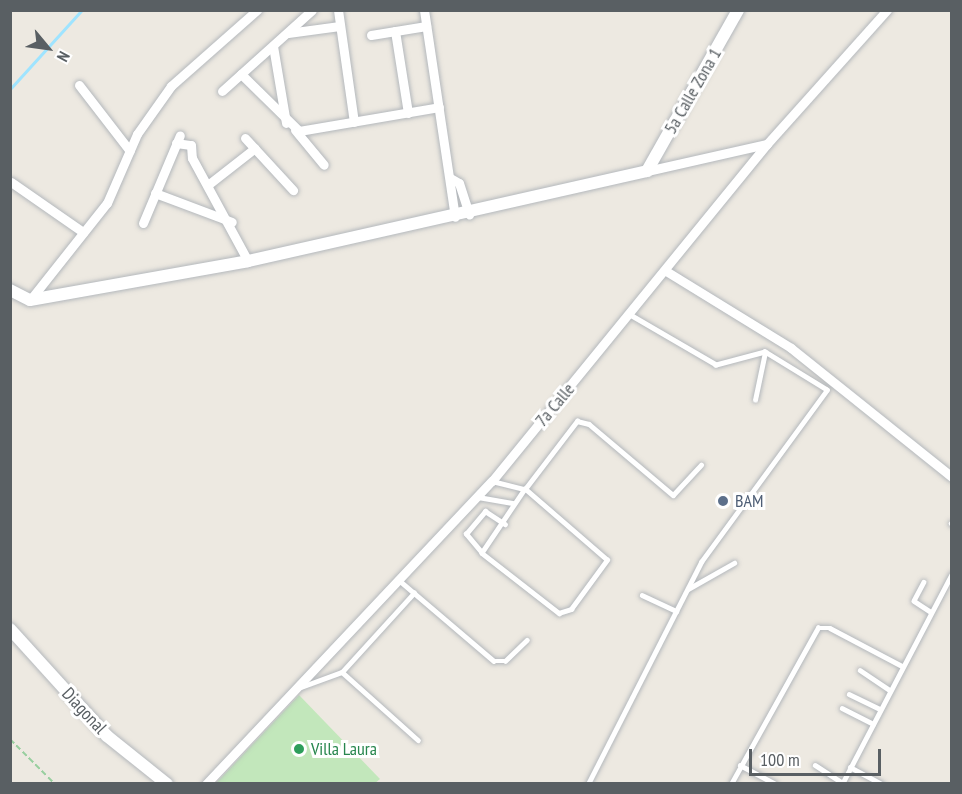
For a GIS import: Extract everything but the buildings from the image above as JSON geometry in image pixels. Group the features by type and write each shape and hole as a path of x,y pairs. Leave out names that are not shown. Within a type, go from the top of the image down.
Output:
{"street":[{"path":"30,300 107,202 130,151 171,86 257,10"},
{"path":"222,91 312,10"},
{"path":"338,10 354,122"},
{"path":"424,10 455,217"},
{"name":"5a Calle Zona 1","path":"647,171 738,10"},
{"name":"7a Calle","path":"206,783 478,497 630,315 767,144 887,10"},
{"path":"288,33 340,26"},
{"path":"371,35 426,26"},
{"path":"395,31 408,113"},
{"path":"273,46 286,123"},
{"path":"241,74 295,130 324,165"},
{"path":"80,85 130,151"},
{"path":"295,130 439,107"},
{"path":"245,138 292,190"},
{"path":"143,223 178,139 191,145 192,158 232,222 248,261"},
{"path":"10,290 30,300 248,261 469,214 767,144"},
{"path":"209,184 255,148"},
{"path":"172,153 192,158"},
{"path":"450,178 459,183 469,214"},
{"path":"11,182 82,232"},
{"path":"155,194 232,222"},
{"path":"666,271 791,348 951,477"},
{"name":"Diagonal","path":"10,629 107,736 167,783"}],"lane":[{"path":"588,783 701,562 826,394 824,386 765,352 716,365 630,315"},
{"path":"755,400 765,352"},
{"path":"482,553 505,524 513,503 577,421 589,424 673,495 701,465"},
{"path":"492,481 525,489 603,556 605,566 571,609 559,613 465,539 472,526 485,511 505,524"},
{"path":"478,497 513,503"},
{"path":"688,589 734,563"},
{"path":"815,765 843,783 951,574"},
{"path":"400,580 494,661 505,661 527,640"},
{"path":"924,582 914,601 931,612"},
{"path":"296,689 342,672 414,593"},
{"path":"642,595 676,611"},
{"path":"730,783 818,628 830,628 902,666"},
{"path":"860,670 890,690"},
{"path":"342,672 418,740"},
{"path":"849,694 880,709"},
{"path":"842,708 873,724"},
{"path":"740,765 775,783"},
{"path":"850,767 882,783"}],"path":[{"path":"10,739 55,783"}],"green space":[{"name":"Villa Laura","path":"299,695 380,779 374,784 216,783"}],"waterway":[{"path":"10,89 82,10"}],"place":[{"name":"BAM","path":"723,501"},
{"name":"Villa Laura","path":"299,749"}]}
